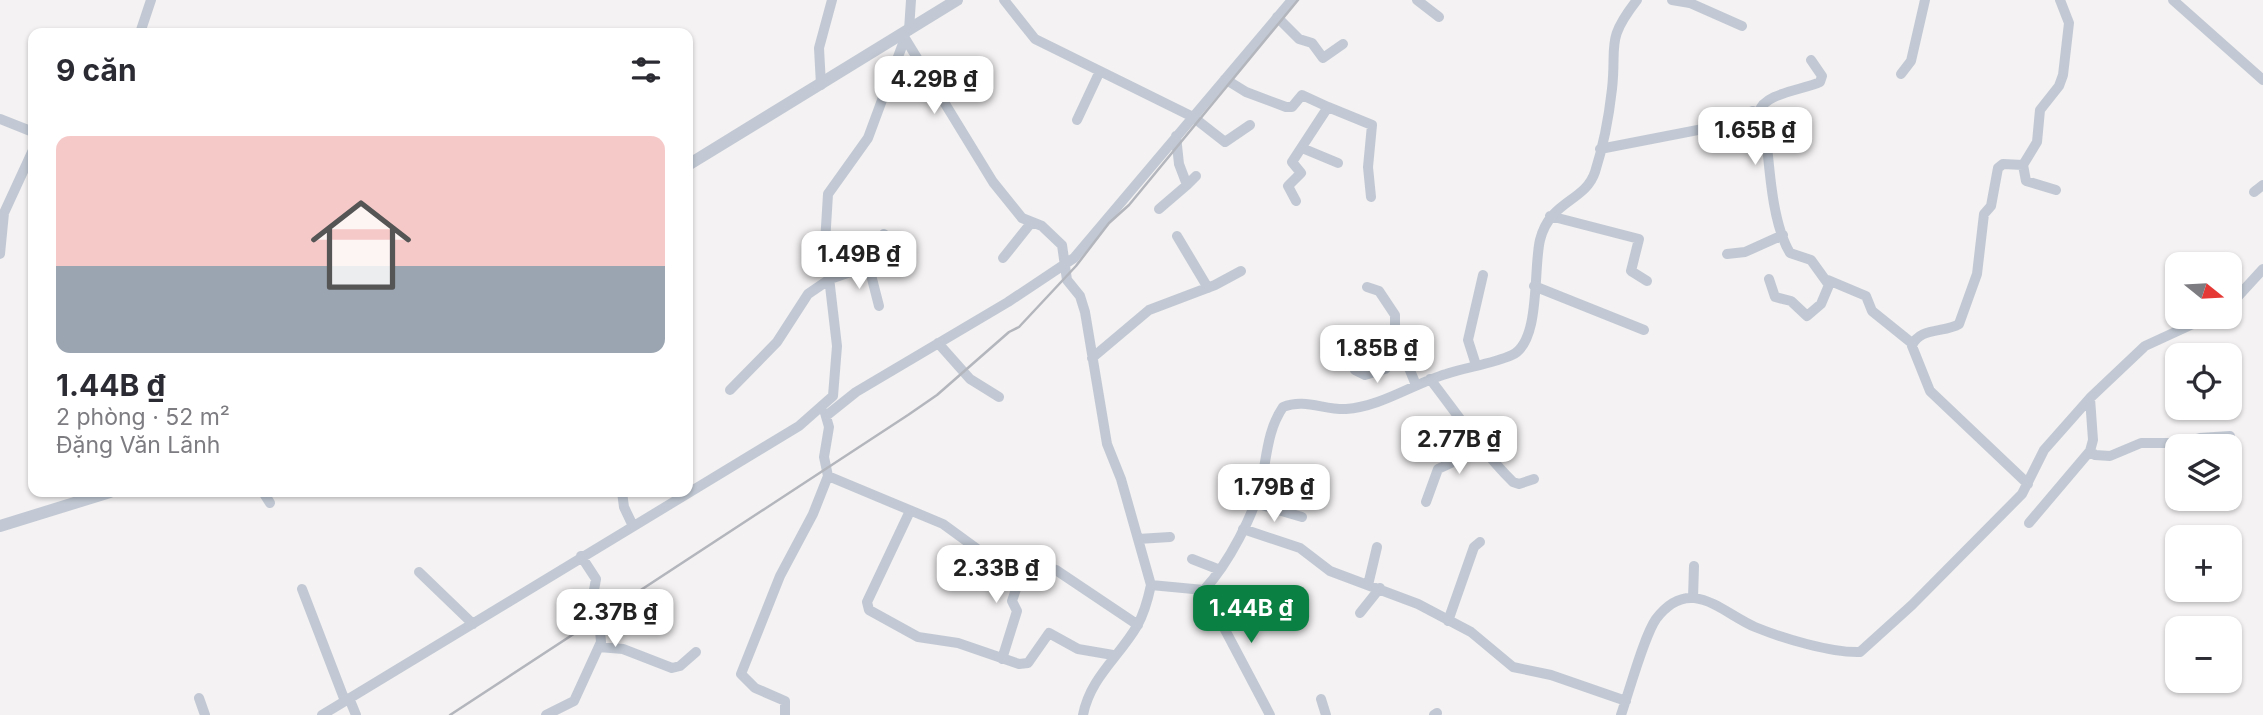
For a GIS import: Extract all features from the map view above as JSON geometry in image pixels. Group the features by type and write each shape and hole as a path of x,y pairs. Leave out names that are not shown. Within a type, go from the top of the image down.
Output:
{"street":[{"path":"143,28 151,0"},
{"path":"821,85 819,48 832,0"},
{"path":"785,715 785,701 755,688 741,676 741,671 760,633 780,576 813,514 828,476 824,457 829,433 824,412 836,388 836,329 825,243 828,194 868,138 905,34 911,0"},
{"path":"693,162 957,0"},
{"path":"1004,0 1032,37 1193,117 1225,142 1250,125"},
{"path":"693,490 1008,302 1074,258 1292,0"},
{"path":"1418,0 1439,17"},
{"path":"1204,590 1220,570 1255,503 1272,428 1283,407 1292,403 1344,410 1358,407 1430,379 1511,355 1524,345 1531,326 1541,237 1550,216 1590,183 1612,88 1614,39 1637,0"},
{"path":"1672,0 1690,3 1742,26"},
{"path":"1901,74 1911,61 1925,0"},
{"path":"2056,190 2026,181 2023,165 2037,142 2040,110 2059,86 2066,65 2069,23 2060,0"},
{"path":"2174,0 2263,80"},
{"path":"1277,17 1299,39 1312,43 1323,58 1343,44"},
{"path":"905,34 993,182 1022,218 1054,235 1062,245 1067,280 1084,305 1107,444 1121,479 1151,585 1138,625 1113,655 1093,686 1083,715"},
{"path":"1759,112 1761,105 1769,99 1820,82 1822,76 1811,60"},
{"path":"1077,120 1100,71"},
{"path":"1225,79 1246,92 1286,107 1292,107 1303,95 1372,124 1368,167 1371,197"},
{"path":"1296,201 1289,186 1301,173 1292,162 1328,107"},
{"path":"1600,149 1708,128 1753,111 1759,112 1763,116 1783,235 1790,253 1811,260 1828,280 1867,296 1872,311 1913,344 1930,391 2028,484"},
{"path":"0,120 28,130"},
{"path":"1176,136 1179,164 1187,185"},
{"path":"1302,148 1338,163"},
{"path":"0,254 4,213 28,161"},
{"path":"1913,344 1935,330 1959,324 1977,274 1984,214 1991,206 1998,168 2003,163 2023,165"},
{"path":"1159,209 1196,176"},
{"path":"2254,192 2263,185"},
{"path":"1550,216 1639,239 1631,271 1647,281"},
{"path":"1003,258 1031,223"},
{"path":"879,306 869,268 884,234"},
{"path":"1727,254 1745,252 1783,235"},
{"path":"1177,236 1208,288"},
{"path":"730,390 777,342 804,298 830,279 869,268"},
{"path":"2242,292 2263,269"},
{"path":"1091,358 1149,310 1208,288 1241,271"},
{"path":"1476,365 1468,340 1483,275"},
{"path":"1769,278 1775,298 1791,301 1807,316 1824,300 1828,280"},
{"path":"1534,286 1644,330"},
{"path":"1367,287 1379,291 1395,314 1395,334 1416,385"},
{"path":"1621,715 1655,621 1670,606 1693,598 1721,606 1766,631 1860,652 1912,605 2022,494 2044,450 2090,398 2145,346 2182,329"},
{"path":"938,342 970,379 999,397"},
{"path":"1345,349 1355,370 1365,374 1385,369 1403,352"},
{"path":"1430,379 1474,437 1513,482 1525,483 1534,479"},
{"path":"2029,523 2090,451 2093,440 2090,398"},
{"path":"1426,502 1437,468 1451,463 1474,437"},
{"path":"2090,451 2095,455 2110,456 2141,443 2165,443"},
{"path":"828,476 943,524 980,551 1026,560 1056,570 1138,625"},
{"path":"0,526 94,497"},
{"path":"266,497 270,503"},
{"path":"623,497 624,507 633,526"},
{"path":"321,715 681,497"},
{"path":"1255,503 1302,517"},
{"path":"910,512 867,601 867,607 918,637 958,643 1019,664 1028,663 1049,633 1078,649 1113,655"},
{"path":"1243,529 1300,548 1330,571 1418,604 1471,632 1513,667 1552,675 1626,701"},
{"path":"1138,539 1170,537"},
{"path":"1448,621 1474,547 1480,542"},
{"path":"1368,584 1377,547"},
{"path":"546,715 574,701 599,647 601,636 594,590 596,579 581,556"},
{"path":"1192,559 1220,570"},
{"path":"1002,659 1017,611 1012,601 1026,560"},
{"path":"1693,598 1694,566"},
{"path":"419,572 473,624"},
{"path":"1151,585 1204,590"},
{"path":"1360,613 1380,588"},
{"path":"302,589 347,700 356,715"},
{"path":"1204,590 1270,715"},
{"path":"599,647 623,649 672,668 680,666 696,652"},
{"path":"199,698 205,715"},
{"path":"1321,699 1326,715"}],"railway":[{"path":"450,715 908,415 937,395 1009,332 1019,327 1076,266 1109,223 1129,205 1298,0"}]}
